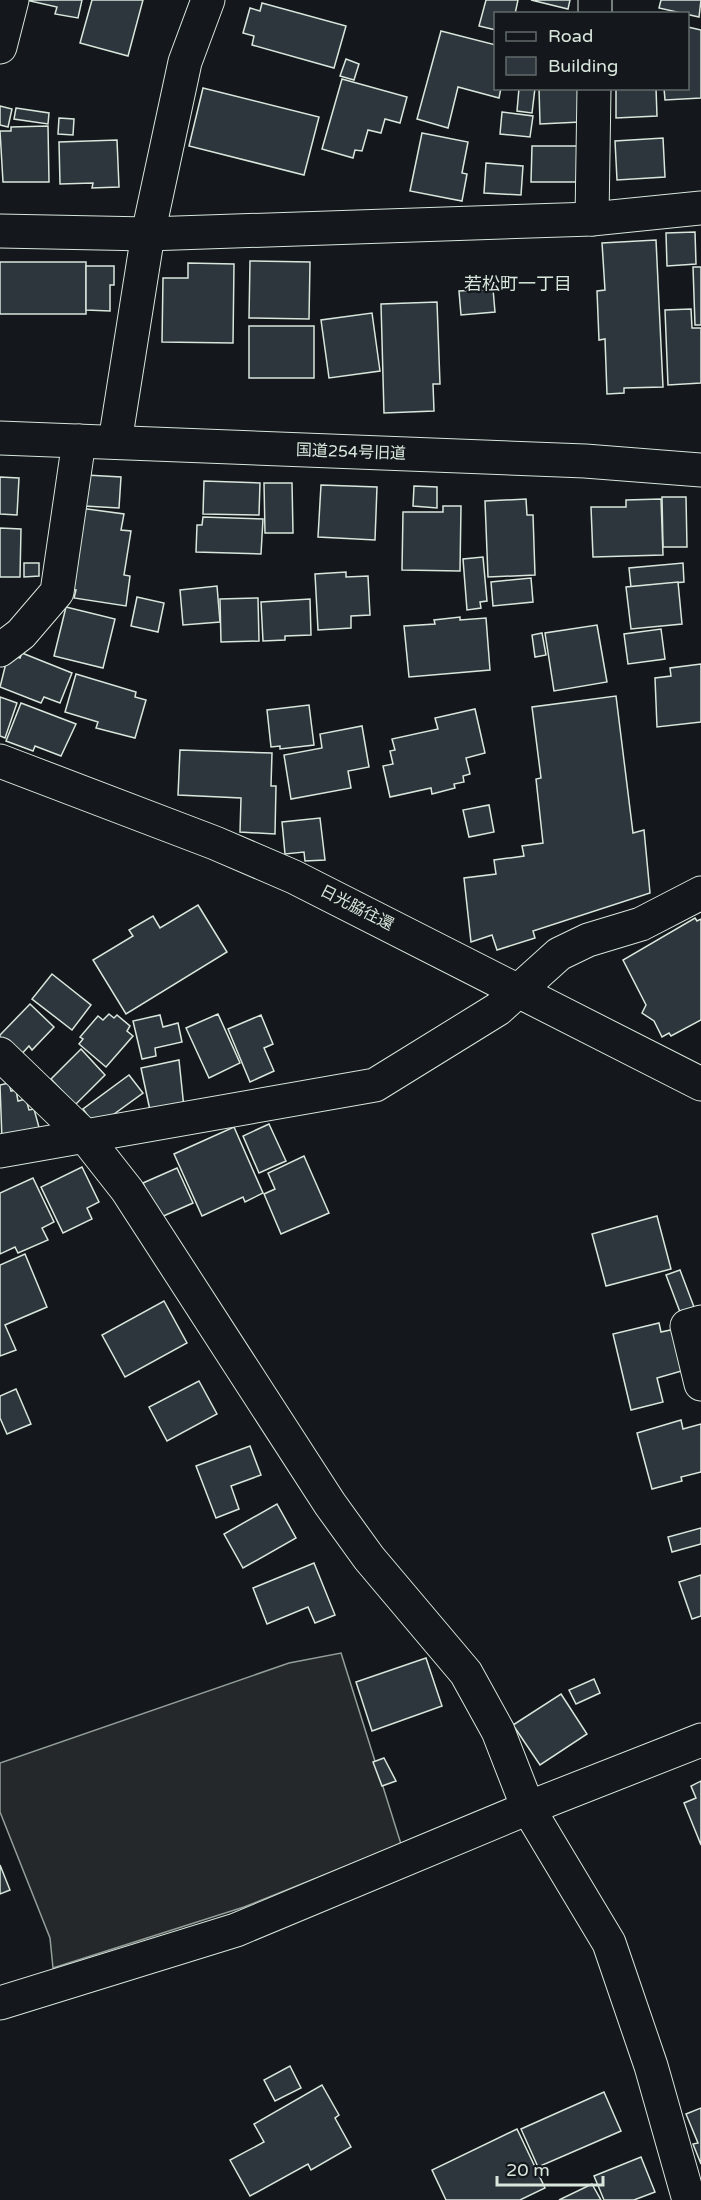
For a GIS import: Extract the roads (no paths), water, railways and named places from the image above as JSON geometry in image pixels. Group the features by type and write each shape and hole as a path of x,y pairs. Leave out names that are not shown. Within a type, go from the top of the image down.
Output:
{"street":[{"path":"0,47 12,0"},
{"path":"115,442 148,234 185,62 208,0"},
{"path":"592,219 594,90"},
{"path":"0,231 148,234 592,219 701,208"},
{"name":"国道254号旧道","path":"0,438 573,460 701,470"},
{"path":"0,650 21,634 57,592 79,441"},
{"name":"日光脇往還","path":"0,761 215,843 294,876 701,1084"},
{"path":"0,1151 83,1134 375,1085 498,1009 559,954 588,940 641,924 701,893"},
{"path":"0,1054 83,1134 127,1190 330,1504 369,1558 466,1673 498,1731 528,1808 609,1943 651,2066 689,2200"},
{"path":"701,1322 687,1326 701,1384"},
{"path":"0,2003 236,1930 528,1808 701,1740"}],"district":[{"name":"若松町一丁目","path":"518,284"}]}
